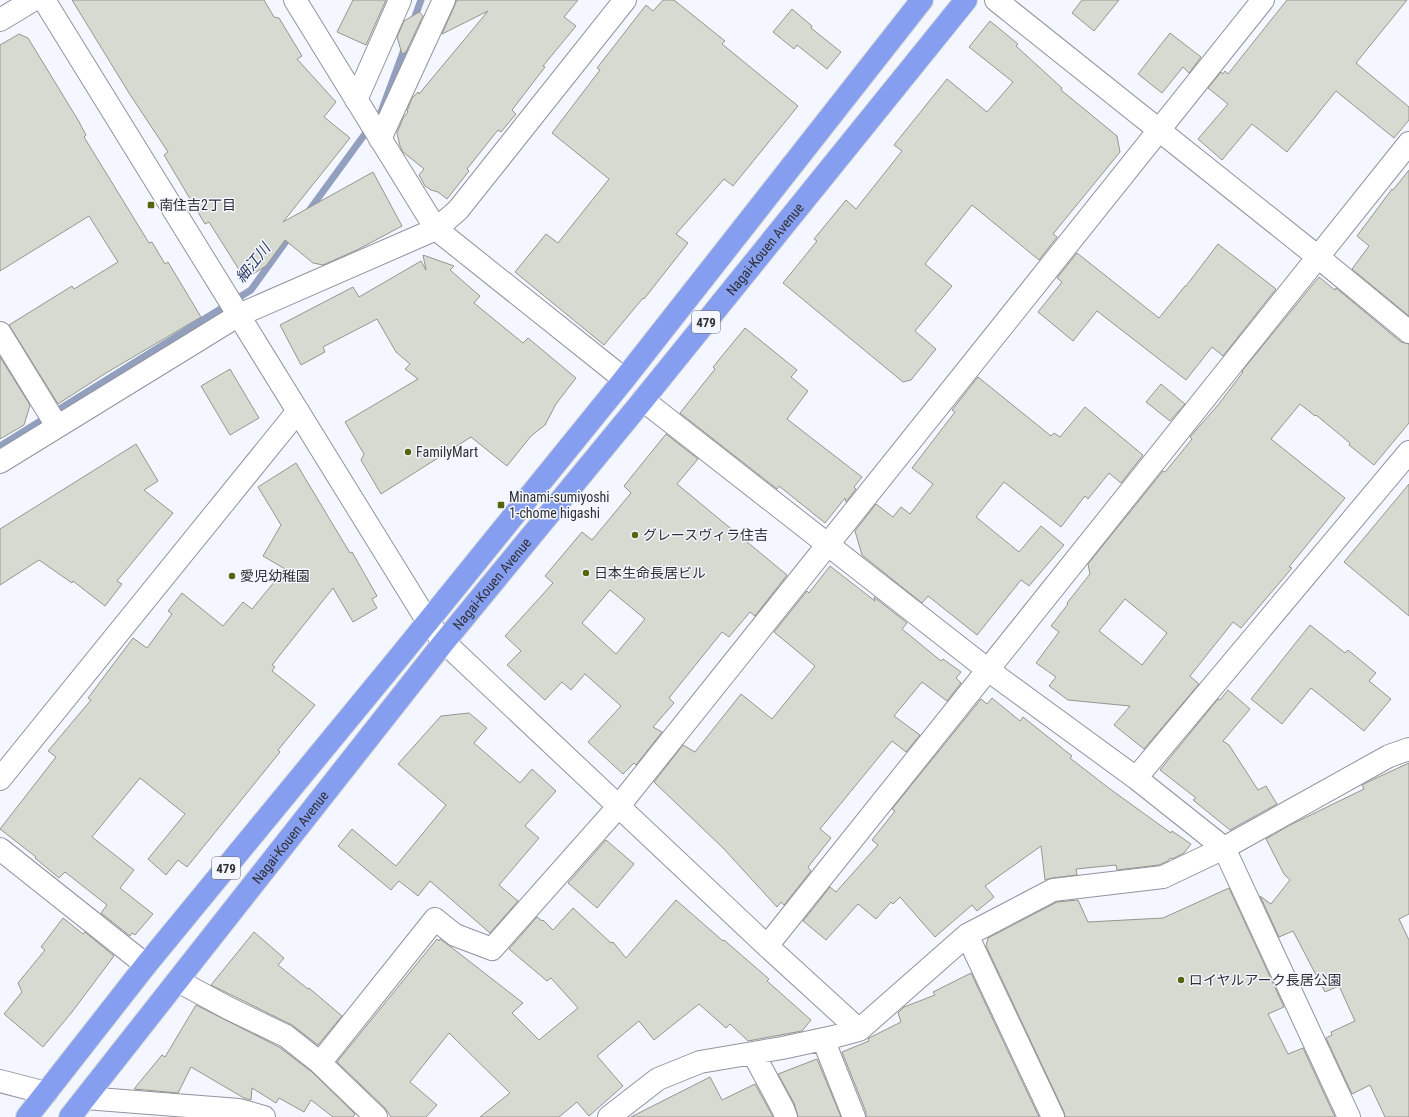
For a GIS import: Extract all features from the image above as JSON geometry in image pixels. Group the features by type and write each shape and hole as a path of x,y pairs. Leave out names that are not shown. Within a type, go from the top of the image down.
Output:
{"highway":[{"name":"Nagai-Kouen Avenue","path":"27,1117 146,965 428,622 624,379 922,0"},
{"name":"Nagai-Kouen Avenue","path":"70,1117 444,642 643,400 966,0"}],"street":[{"path":"0,20 32,0"},
{"path":"44,0 428,622 444,642 618,807 859,1030"},
{"path":"295,0 436,229 624,379"},
{"path":"356,100 400,0"},
{"path":"380,139 444,0"},
{"path":"0,462 239,315 436,229 458,210 625,0"},
{"path":"996,0 1160,129 1409,332"},
{"path":"320,1063 434,919 455,935 492,949 618,807 1263,0"},
{"path":"767,946 1409,143"},
{"path":"0,333 57,426"},
{"path":"643,400 988,670 1136,778 1224,848 1349,1117"},
{"path":"0,779 298,411"},
{"path":"1136,778 1409,452"},
{"path":"609,1117 658,1079 700,1062 753,1053 859,1030 967,935 1053,890 1163,877 1224,848 1389,756 1409,749"},
{"path":"0,848 146,965"},
{"path":"967,935 1053,1117"},
{"path":"178,981 228,1008 286,1036 320,1063 376,1117"},
{"path":"822,1039 854,1117"},
{"path":"753,1053 786,1117"},
{"path":"0,1081 46,1093"},
{"path":"85,1098 239,1110 264,1117"}],"building":[{"path":"72,0 264,0 274,17 279,18 302,56 297,59 336,102 324,117 350,138 283,222 373,172 402,226 357,250 323,265 313,263 285,240 266,266 245,279 209,222 205,224 164,155 168,152 129,93"},
{"path":"353,0 386,0 366,45 337,32"},
{"path":"457,0 578,0 564,17 576,26 543,66 545,67 512,110 516,114 501,132 498,130 467,169 469,171 447,199 438,192 425,186 419,175 424,169 403,152 397,133 403,118 408,112 407,111 412,98 418,92 419,94 488,11 442,34"},
{"path":"663,0 674,0 725,41 722,44 798,106 733,186 724,179 676,234 688,243 644,299 643,298 604,345 515,272 546,234 558,243 609,179 552,133 600,70 597,68 646,5 653,11"},
{"path":"1082,0 1119,0 1094,31 1072,13"},
{"path":"1287,0 1407,0 1356,63 1409,107 1409,120 1394,138 1336,91 1287,152 1252,124 1222,160 1198,139 1228,104 1208,88 1221,72 1223,74 1225,71 1228,74"},
{"path":"792,9 812,26 811,28 841,52 827,69 797,45 794,49 773,32"},
{"path":"419,12 423,16 406,52 402,54 397,37 404,21"},
{"path":"990,21 1018,44 1016,46 1062,88 1061,90 1117,136 1120,152 1053,234 1057,237 1039,260 972,205 925,264 952,286 915,331 936,349 911,380 903,382 783,283 817,241 814,239 846,200 856,209 902,151 894,145 947,79 987,112 1013,82 969,47"},
{"path":"1170,33 1201,57 1189,73 1183,67 1162,93 1138,74"},
{"path":"19,34 28,38 78,120 86,135 84,137 149,243 152,242 165,264 168,262 201,317 106,373 58,404 9,325 72,286 74,289 118,262 89,216 0,271 0,45"},
{"path":"1409,170 1409,316 1352,269 1369,246 1357,236 1392,189 1393,190"},
{"path":"1218,244 1276,289 1223,356 1212,347 1186,380 1097,311 1073,341 1038,312 1062,282 1057,278 1077,253 1159,318"},
{"path":"423,255 454,266 450,270 480,296 474,303 523,343 528,338 576,378 556,404 545,425 531,436 507,466 471,437 381,494 361,460 364,454 345,422 418,379 405,369 410,364 396,352 377,319 323,347 325,352 301,365 280,325 353,287 359,297 421,261 426,270"},
{"path":"1319,277 1335,290 1336,288 1401,342 1409,344 1409,423 1374,465 1349,445 1350,443 1300,404 1271,439 1345,498 1289,567 1292,568 1241,628 1233,622 1190,676 1199,684 1144,749 1114,725 1130,706 1068,700 1049,686 1056,677 1036,663 1059,632 1051,626 1090,574 1088,564 1163,471 1166,471 1192,439 1190,437 1218,405 1243,372 1242,371","holes":["1125,599 1167,633 1142,665 1099,631"]},
{"path":"745,328 797,370 791,377 808,391 787,419 862,477 854,487 856,489 846,502 845,498 825,523 779,486 777,489 680,413 715,369 713,367"},
{"path":"0,357 30,405 24,425 0,439"},
{"path":"230,369 259,418 230,435 201,386"},
{"path":"978,377 1051,436 1054,433 1060,437 1085,407 1143,455 1121,483 1109,473 1088,499 1085,496 1061,527 1004,482 976,517 1019,552 1041,526 1064,545 1029,586 1021,580 977,635 928,596 922,603 862,555 855,531 876,504 893,517 901,507 910,514 933,484 912,468 955,412 952,410"},
{"path":"1161,384 1185,404 1170,421 1146,402"},
{"path":"666,434 698,459 677,484 787,575 755,616 750,612 729,637 722,632 669,698 674,703 653,727 662,732 636,765 634,763 623,774 588,742 621,706 585,674 571,690 562,682 545,700 507,665 521,651 505,636 553,583 545,576 582,532 592,540 631,493 624,486","holes":["610,590 645,619 616,654 582,623"]},
{"path":"136,444 158,481 144,490 173,513 117,581 122,584 105,606 73,581 72,583 39,560 0,585 0,529"},
{"path":"296,463 350,553 352,552 377,596 372,599 377,608 353,622 333,588 272,665 275,667 272,671 315,705 278,750 280,752 187,867 178,860 166,875 148,859 185,814 140,778 92,837 134,870 120,888 153,914 135,935 132,933 130,936 101,913 107,905 65,872 59,878 35,858 36,857 0,829 56,757 48,751 91,700 88,698 133,638 147,648 172,614 168,611 182,593 223,626 243,602 252,609 285,569 263,556 281,525 258,487"},
{"path":"1409,484 1409,616 1344,562"},
{"path":"830,566 875,601 874,597 907,623 902,629 941,661 943,659 961,672 956,678 961,683 947,701 922,682 894,716 920,735 906,752 892,741 820,829 831,838 808,867 811,871 784,905 781,902 777,907 723,848 654,782 683,745 695,752 741,694 772,719 815,666 774,632 807,591 809,593"},
{"path":"1310,625 1345,653 1348,650 1376,673 1369,681 1391,699 1364,731 1311,688 1282,724 1251,699"},
{"path":"1228,690 1250,709 1223,741 1229,745 1258,790 1266,786 1277,804 1230,830 1193,800 1196,798 1160,770 1218,699 1220,700"},
{"path":"992,698 1020,721 1023,717 1072,756 1070,758 1110,789 1171,833 1172,831 1191,844 1184,853 1172,859 1170,858 1168,861 1159,865 1117,870 1116,865 1076,869 1077,875 1045,880 1041,846 985,886 994,897 977,911 972,905 935,937 900,897 893,904 891,902 876,919 858,904 826,940 803,921 830,887 836,892 878,845 872,840 895,811 892,809 981,699 987,704"},
{"path":"469,713 487,728 474,743 520,783 532,769 556,791 525,826 539,838 499,885 518,901 490,933 430,881 418,896 399,881 391,890 338,846 352,829 396,866 446,805 398,764 441,716"},
{"path":"1409,763 1409,914 1399,919 1409,940 1409,1117 1385,1117 1370,1085 1352,1094 1326,1038 1332,1035 1331,1032 1355,1021 1339,986 1325,992 1293,931 1279,937 1260,896 1271,904 1290,880 1284,874 1266,839 1290,825 1364,789 1362,785"},
{"path":"606,840 634,864 597,908 568,883"},
{"path":"1229,888 1284,1007 1268,1014 1288,1054 1303,1048 1335,1117 1065,1117 986,946 988,938 1057,902 1078,900 1088,922 1163,918"},
{"path":"676,900 769,979 767,981 811,1020 802,1031 748,1041 730,1024 726,1028 699,1004 654,1040 639,1021 597,1056 623,1086 589,1116 577,1102 559,1117 480,1117 510,1093 449,1033 410,1082 437,1105 426,1117 391,1117 385,1108 337,1062 437,939 439,941 440,939 451,947 523,1003 512,1013 539,1040 578,1008 551,978 547,981 509,949 537,917 542,921 543,920 553,930 573,908 611,943 613,942 626,958"},
{"path":"63,918 83,934 85,932 114,956 72,1012 43,1047 4,1014 22,992 18,983 45,950 41,947"},
{"path":"254,932 284,958 278,965 308,989 309,988 342,1016 318,1045 292,1025 211,985"},
{"path":"971,973 1039,1117 866,1117 866,1112 842,1052 869,1041 869,1038 901,1022 898,1013 904,1007 935,995 933,992"},
{"path":"196,1005 279,1047 312,1072 355,1114 353,1117 333,1117 311,1100 304,1112 279,1098 276,1103 252,1088 251,1100 244,1098 191,1067 178,1093 134,1089 162,1055 165,1057"},
{"path":"817,1059 841,1117 798,1117 794,1103 778,1074"},
{"path":"710,1077 722,1100 755,1084 773,1117 631,1117"}],"waterway":[{"name":"細江川","path":"413,22 421,0"},
{"name":"細江川","path":"381,112 405,47"},
{"name":"細江川","path":"308,212 370,127"},
{"name":"細江川","path":"0,446 251,290 292,233"}],"place":[{"name":"南住吉2丁目","path":"151,205"},
{"name":"FamilyMart","path":"408,452"},
{"name":"Minami-sumiyoshi 1-chome higashi","path":"501,505"},
{"name":"グレースヴィラ住吉","path":"635,535"},
{"name":"日本生命長居ビル","path":"586,573"},
{"name":"愛児幼稚園","path":"232,576"},
{"name":"ロイヤルアーク長居公園","path":"1181,980"}]}
